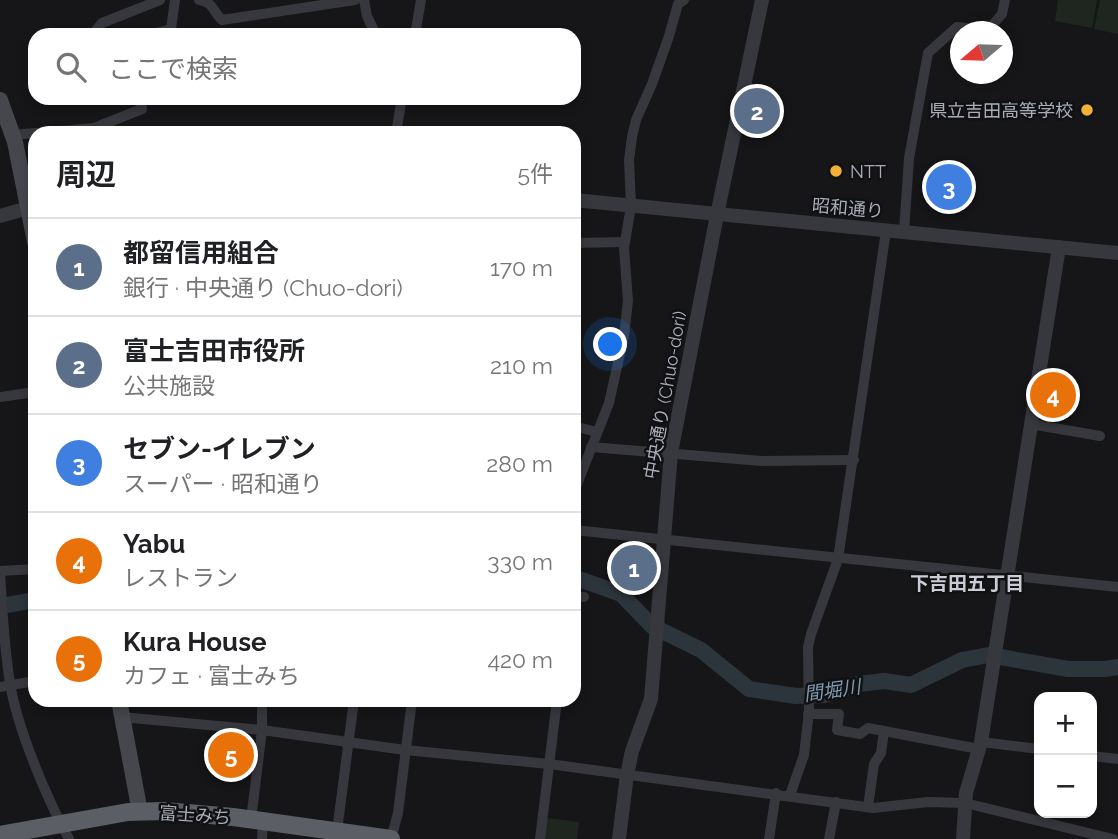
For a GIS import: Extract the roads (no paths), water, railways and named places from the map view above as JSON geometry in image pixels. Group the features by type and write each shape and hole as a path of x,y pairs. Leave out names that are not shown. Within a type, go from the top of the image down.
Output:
{"highway":[{"name":"富士みち","path":"0,835 57,831 140,812 164,811 259,827 316,834 337,831 391,839"}],"main road":[{"path":"0,100 28,193"},
{"path":"120,707 140,812"}],"street":[{"path":"98,28 102,23 160,0"},
{"path":"171,28 175,0"},
{"path":"198,0 209,3 222,20 355,0"},
{"path":"363,0 373,28"},
{"path":"416,28 421,0"},
{"path":"581,473 609,403 624,336 628,301 625,242 631,206 629,159 636,120 652,84 678,4 684,0"},
{"name":"中央通り (Chuo-dori)","path":"619,839 632,751 651,699 671,453 762,0"},
{"path":"904,232 909,158 929,53 957,27 988,30 1002,14 1005,0"},
{"path":"99,126 142,109 141,105"},
{"path":"396,105 399,111"},
{"path":"397,126 400,105"},
{"path":"12,135 28,134"},
{"name":"昭和通り","path":"581,201 1118,253"},
{"path":"0,216 28,208"},
{"path":"790,796 804,755 810,685 808,647 838,559 886,231"},
{"path":"581,243 625,242"},
{"path":"962,839 965,793 980,745 998,644 1059,247"},
{"path":"0,397 28,393"},
{"path":"1031,424 1100,436"},
{"path":"581,428 596,432"},
{"path":"591,447 762,461 854,460"},
{"path":"581,531 1118,587"},
{"path":"28,569 0,571 5,686 57,831 69,839"},
{"path":"5,686 28,682"},
{"path":"259,827 262,707"},
{"path":"337,831 353,707"},
{"path":"391,839 398,813 411,707"},
{"path":"540,839 555,707"},
{"path":"809,712 839,714 837,730 860,734 869,728 980,745 1034,749"},
{"path":"122,717 262,730 405,750 549,764 868,807 928,802 965,803 1113,839"},
{"path":"868,807 874,764 881,753 884,731"},
{"path":"1097,757 1118,759"},
{"path":"769,839 776,793"},
{"path":"829,839 836,802"}],"waterway":[{"name":"間堀川","path":"581,580 621,594 652,626 701,650 749,689 796,696 825,695 858,684 884,681 911,685 962,660 989,655 1068,669 1118,667"},
{"name":"間堀川","path":"0,606 28,601"}],"place":[{"name":"県立吉田高等学校","path":"1087,110"},
{"name":"富士吉田市役所","path":"757,111"},
{"name":"NTT","path":"836,171"},
{"name":"セブン-イレブン","path":"949,187"},
{"name":"Yabu","path":"1053,395"},
{"name":"都留信用組合","path":"634,568"},
{"name":"Kura House","path":"231,755"}],"district":[{"name":"下吉田五丁目","path":"967,583"}]}
